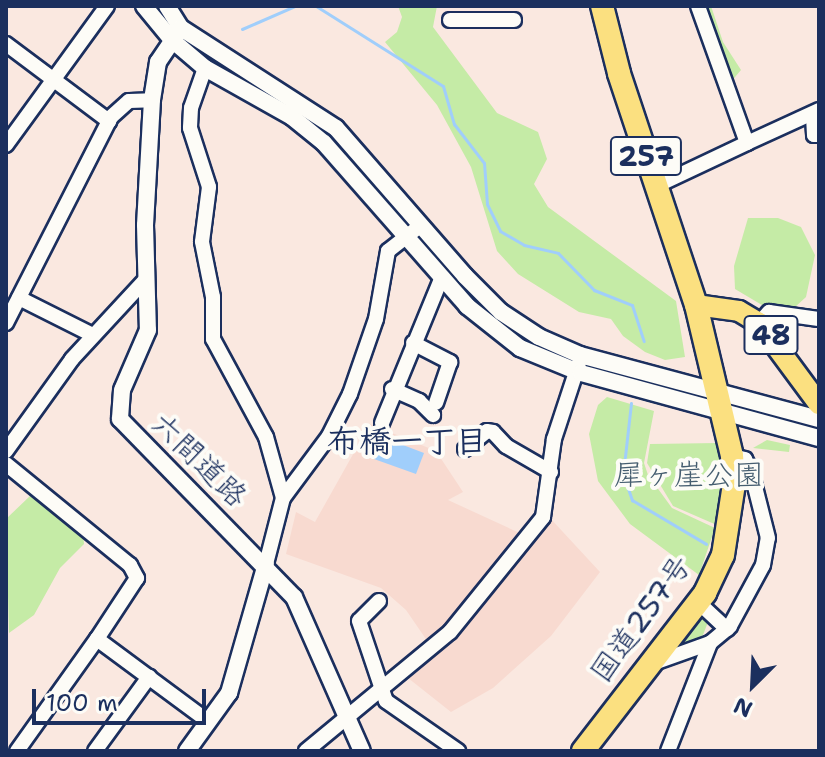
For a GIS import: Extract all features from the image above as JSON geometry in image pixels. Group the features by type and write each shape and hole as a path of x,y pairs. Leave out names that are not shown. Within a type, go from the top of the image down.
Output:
{"highway":[{"name":"国道257号","path":"583,751 698,602 723,555 732,517 732,456 696,305 656,186 602,6"}],"main road":[{"name":"48","path":"696,305 739,311 759,323 819,404"}],"street":[{"path":"6,145 107,6"},
{"path":"144,6 176,34 205,68 292,117 324,143 442,277 493,329 520,348 578,372 819,419"},
{"path":"167,6 176,34 325,119 371,163 421,226 501,312 580,355 819,438"},
{"path":"698,6 747,143"},
{"path":"450,20 484,13 514,20"},
{"name":"六間道路","path":"176,34 158,62 152,100 148,330 122,390 120,419 131,437 266,564 294,597 362,751"},
{"path":"6,44 109,121"},
{"path":"205,68 191,108 190,128 209,187 202,242 213,297 213,339 266,437 283,498"},
{"path":"6,323 109,121 121,104 152,100"},
{"path":"656,186 816,113 814,135 819,135"},
{"path":"187,751 236,675 283,498 329,436 350,394 376,319 388,251 421,226"},
{"path":"382,423 392,389 442,277"},
{"path":"6,451 93,335 147,278"},
{"path":"19,298 93,335"},
{"path":"759,323 769,312 819,319"},
{"path":"392,389 434,409 450,362 413,343"},
{"path":"306,751 347,715 383,691 450,632 543,517 554,439 578,372 580,355"},
{"path":"465,449 487,431 493,432 506,446 551,472"},
{"path":"649,666 710,643 727,629 753,587 768,538 751,471 745,459 732,456"},
{"path":"6,464 130,565 137,578 97,639 16,748"},
{"path":"379,601 359,621 386,701 458,751"},
{"path":"698,602 727,629"},
{"path":"97,639 208,721"},
{"path":"668,751 710,643"},
{"path":"95,751 149,677"}],"shaded area":[{"path":"370,424 436,451 463,492 448,500 524,535 430,645 406,610 381,588 286,554 296,512 315,522"},
{"path":"550,518 600,572 551,636 493,688 451,712 408,678 455,634"}],"green space":[{"path":"398,6 437,6 433,27 497,113 538,132 547,159 534,184 548,207 676,301 685,357 665,360 645,352 623,336 611,319 579,312 518,274 497,251 471,167 437,105 385,42 397,32 402,17"},
{"path":"702,6 711,6 723,42 741,70 730,83"},
{"path":"748,218 778,218 801,227 815,255 806,297 794,308 767,308 735,289 734,266"},
{"path":"430,246 549,356 478,309 430,252"},
{"path":"607,397 654,411 644,463 648,475 672,508 715,528 699,575 630,524 598,481 589,434 598,405"},
{"path":"767,440 790,445 789,452 753,448"},
{"name":"犀ヶ崖公園","path":"718,443 723,483 719,526 673,506 647,463 650,444"},
{"path":"30,496 83,533 84,544 60,568 34,615 9,633 6,519"},
{"path":"702,617 708,622 703,635 674,650"}],"water":[{"path":"382,437 424,453 416,474 374,459"}],"waterway":[{"path":"242,29 295,6"},
{"path":"316,6 443,86 454,124 484,163 487,204 500,231 524,245 558,253 594,290 632,305 644,341"},
{"path":"631,403 623,474 632,500 706,544"}],"district":[{"name":"布橋一丁目","path":"407,441"}]}
